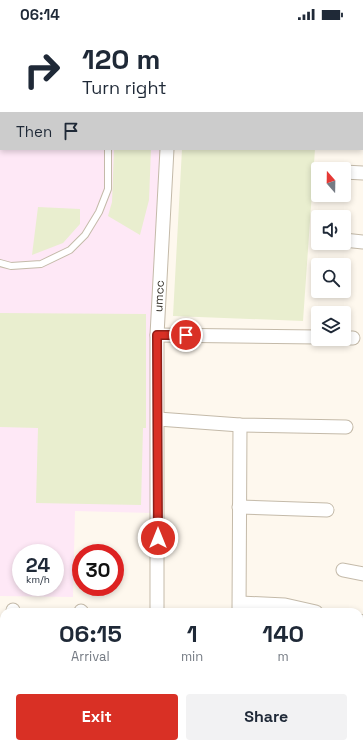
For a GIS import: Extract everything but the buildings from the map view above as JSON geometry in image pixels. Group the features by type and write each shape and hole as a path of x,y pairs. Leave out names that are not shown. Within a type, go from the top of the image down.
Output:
{"street":[{"name":"umcc","path":"157,608 157,335 166,150"},
{"path":"351,172 363,173"},
{"path":"351,241 363,242"},
{"path":"157,335 311,337"},
{"path":"158,419 240,425 346,427"},
{"path":"240,425 240,608 284,608"},
{"path":"239,507 327,510"},
{"path":"343,570 363,574"}],"lane":[{"path":"0,263 11,266 42,264 70,250 85,235 99,212 108,189 108,150"}],"shaded area":[{"path":"0,150 160,150 152,513 75,511 74,544 72,544 73,597 0,596"}],"green space":[{"path":"114,150 151,150 149,200 140,235 108,216 112,202"},
{"path":"182,150 315,150 314,162 311,162 311,202 303,321 173,316"},
{"path":"38,207 80,209 80,224 63,243 32,255"},
{"path":"0,313 146,314 146,428 143,428 141,505 36,503 38,428 0,427"}],"route":[{"path":"158,538 157,335 186,335"}]}
